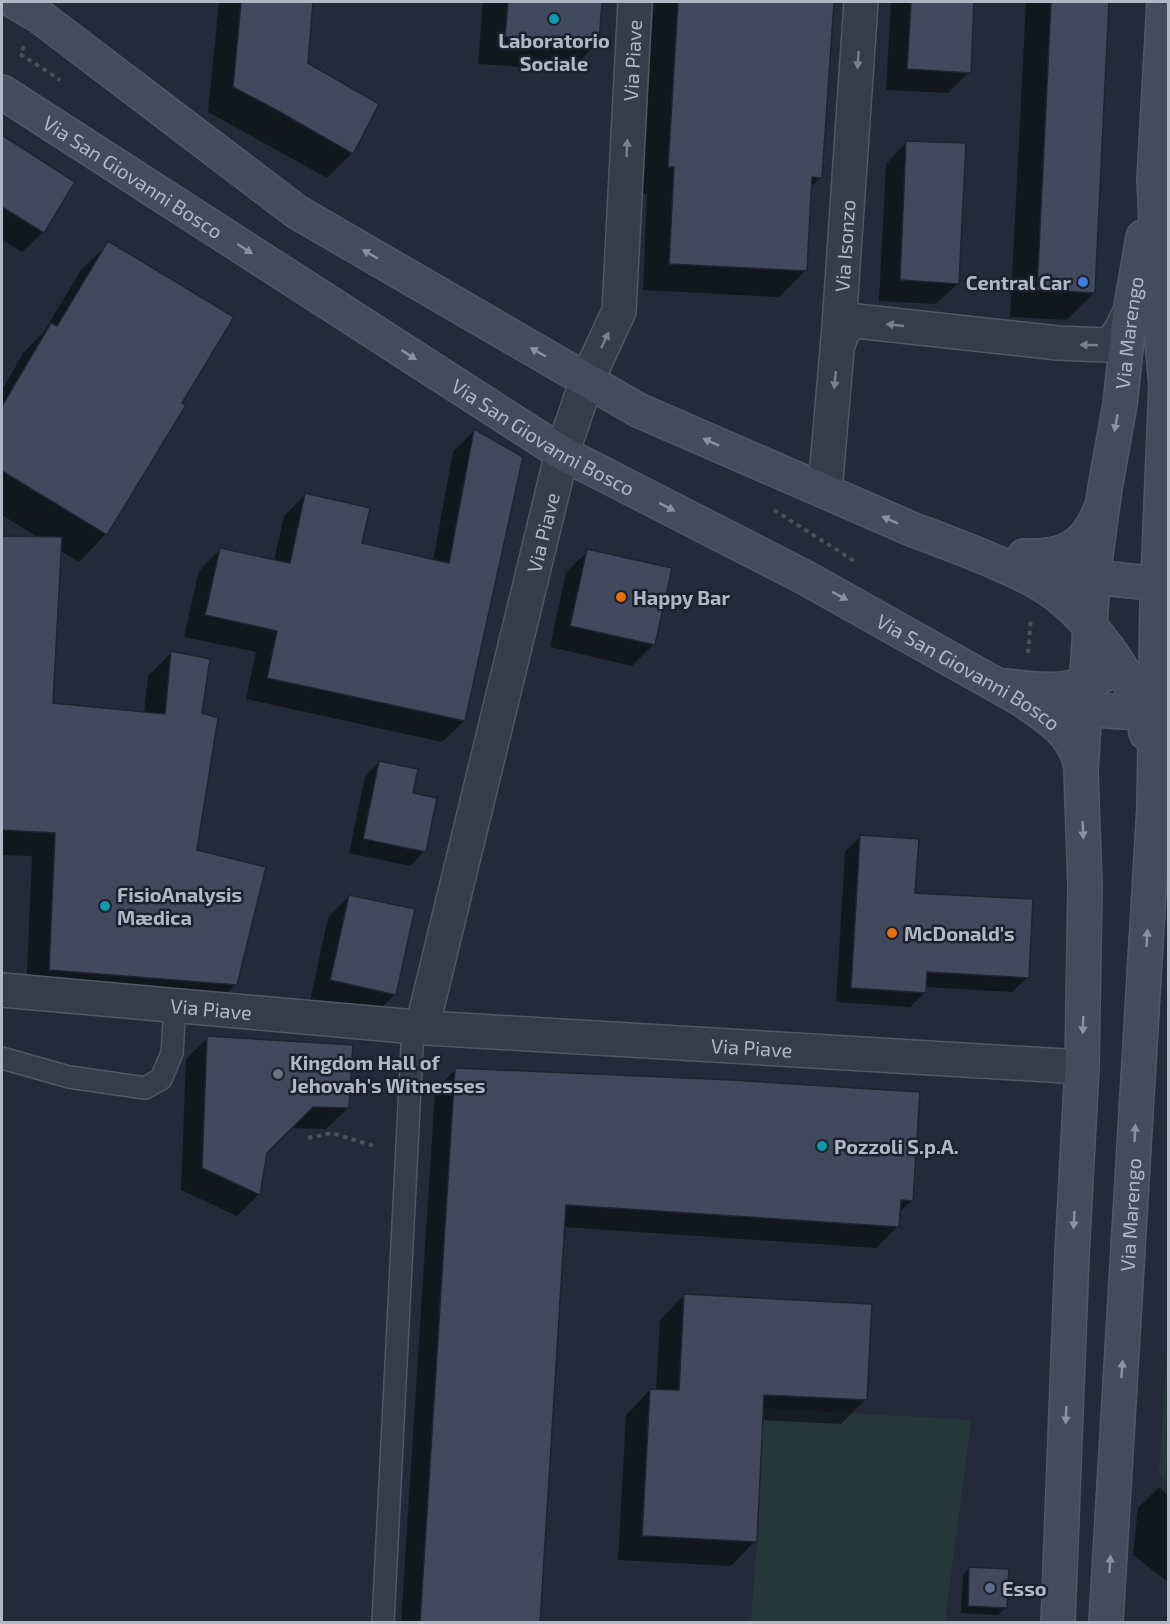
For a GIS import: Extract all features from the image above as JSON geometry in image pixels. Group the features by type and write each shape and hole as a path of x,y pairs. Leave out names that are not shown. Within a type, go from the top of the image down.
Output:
{"main road":[{"path":"15,2 39,16 297,212 638,410 916,531 986,554 1050,571 1098,578 1151,656"},
{"name":"Via Marengo","path":"1106,1623 1154,807 1151,656 1165,516 1167,376 1161,332 1154,179 1164,2"},
{"name":"Via San Giovanni Bosco","path":"2,92 562,453 779,564 1015,677 1043,714 1065,732 1075,748 1081,772"},
{"name":"Via Marengo","path":"1105,492 1120,404 1130,312 1154,179"},
{"path":"925,534 1020,555 1050,555 1065,552 1088,535 1098,515 1105,492"},
{"path":"1058,1623 1072,1255 1082,1067 1085,886 1081,772 1091,700 1090,626 1098,578 1105,492"},
{"path":"925,534 1002,565 1041,584 1065,602 1103,642 1151,656"},
{"path":"1098,578 1116,625 1151,656"},
{"path":"1091,700 1151,656"},
{"path":"1091,700 1110,672 1151,656"},
{"path":"1015,677 1038,690 1063,690 1091,700"},
{"path":"1154,807 1168,760"}],"street":[{"name":"Via Piave","path":"420,1028 562,453 587,380 619,311 635,2"},
{"name":"Via Isonzo","path":"825,491 838,345 861,2"},
{"path":"838,345 844,329 856,321 1058,344 1106,345 1117,337 1130,312"},
{"name":"Via Piave","path":"2,990 420,1028 1082,1067"}],"lane":[{"path":"2,1058 69,1077 145,1088 161,1079 172,1053 175,1006"},
{"path":"383,1623 420,1028"},
{"path":"396,1623 420,1028"}],"path":[{"path":"1015,677 1032,610"},
{"path":"308,1138 332,1133 374,1146"}],"shaded area":[{"path":"1168,1335 1168,1481 1159,1474"},
{"path":"763,1408 971,1420 945,1622 751,1622"}],"building":[{"path":"241,2 313,2 308,63 379,104 353,154 233,87"},
{"name":"Laboratorio Sociale","path":"508,2 602,2 599,43 505,37"},
{"path":"678,2 834,2 822,178 812,177 807,271 669,264 674,167 668,167"},
{"path":"911,2 974,2 971,73 907,69"},
{"path":"1051,2 1109,2 1095,293 1037,290"},
{"path":"2,135 75,182 44,233 2,207"},
{"path":"906,141 966,143 959,284 900,280"},
{"path":"108,241 234,317 182,403 186,405 107,535 2,471 2,406 51,323 57,326"},
{"path":"474,429 523,457 465,721 267,678 277,631 205,615 220,548 290,563 305,493 370,508 362,543 449,563"},
{"path":"2,536 62,537 53,703 165,714 171,651 210,659 202,713 218,718 197,850 266,867 237,985 49,970 55,833 2,830"},
{"name":"Happy Bar","path":"587,549 672,568 655,645 570,626"},
{"path":"379,761 418,769 413,793 437,798 426,852 363,839"},
{"path":"860,835 919,839 915,893 1033,899 1029,978 927,972 926,993 851,988"},
{"path":"349,895 415,909 396,995 330,980"},
{"name":"Kingdom Hall of Jehovah's Witnesses","path":"207,1036 353,1045 349,1108 313,1107 267,1153 260,1195 202,1168"},
{"path":"455,1068 732,1080 920,1092 913,1201 901,1200 899,1227 566,1205 540,1623 420,1623"},
{"path":"684,1294 872,1304 867,1400 764,1395 757,1542 642,1536 650,1389 679,1390"},
{"path":"969,1567 1009,1569 1007,1608 968,1606"}],"place":[{"name":"Laboratorio Sociale","path":"554,19"},
{"name":"Central Car","path":"1083,282"},
{"name":"Happy Bar","path":"621,597"},
{"name":"FisioAnalysis Mædica","path":"105,906"},
{"name":"McDonald's","path":"892,933"},
{"name":"Kingdom Hall of Jehovah's Witnesses","path":"278,1074"},
{"name":"Pozzoli S.p.A.","path":"822,1146"},
{"name":"Esso","path":"990,1588"}]}
